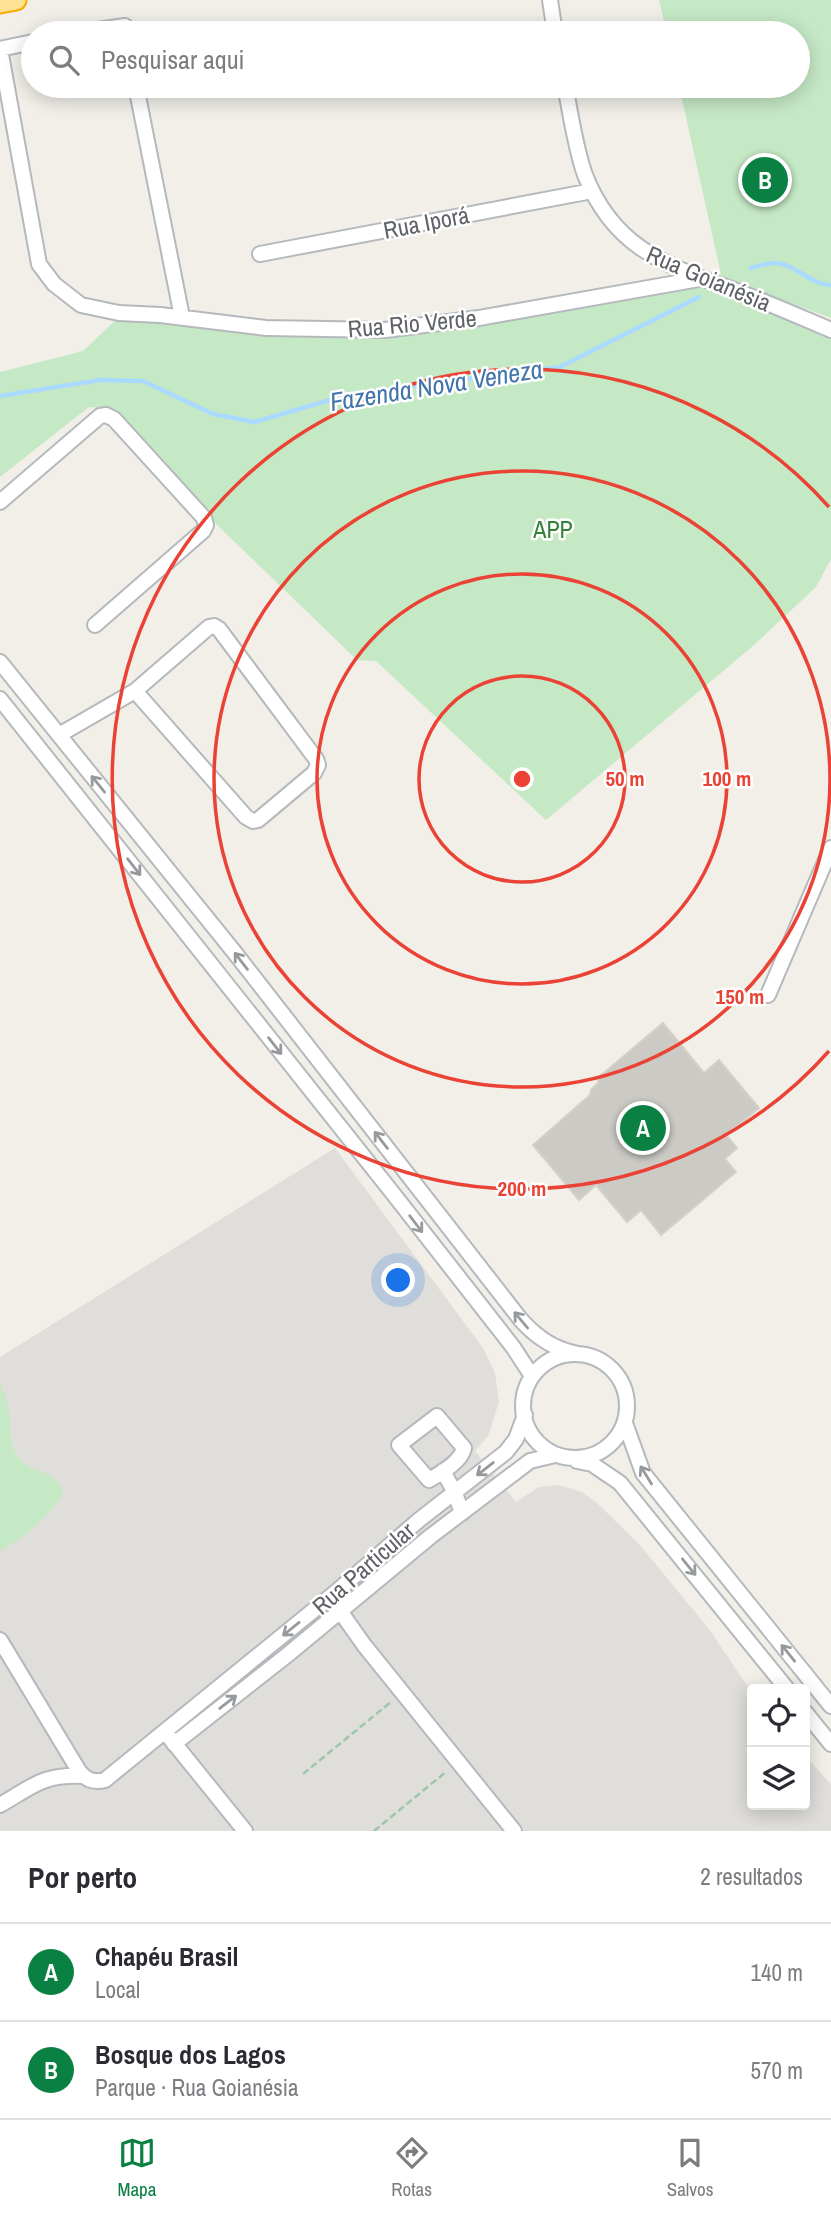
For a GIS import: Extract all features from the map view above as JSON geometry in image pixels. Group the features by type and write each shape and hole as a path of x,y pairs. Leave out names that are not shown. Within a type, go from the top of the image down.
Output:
{"highway":[{"path":"0,3 16,0"}],"street":[{"path":"550,0 553,21"},
{"path":"0,49 21,45"},
{"name":"Rua Rio Verde","path":"0,49 39,264 54,284 81,305 119,313 182,317 265,328 385,330 479,318 699,279"},
{"path":"138,98 182,317"},
{"name":"Rua Goianésia","path":"568,98 584,173 592,191 622,233 640,249 699,279 750,296 831,330"},
{"name":"Rua Iporá","path":"260,254 592,191"},
{"path":"0,502 100,416 106,415 114,419 204,519 206,525 203,531 95,625"},
{"path":"59,735 135,691 209,627 214,626 219,629 318,765 314,773 258,820 253,821 246,817 135,691"},
{"path":"0,662 226,943 520,1320 544,1341 561,1350 598,1359 615,1372 621,1381 627,1401 625,1423 643,1474 831,1706"},
{"path":"0,699 395,1196 513,1347 532,1376"},
{"path":"768,995 831,848"},
{"path":"578,1354 552,1359 532,1376 523,1401 527,1427 534,1439 543,1449 592,1464 620,1483 783,1684"},
{"name":"Rua Particular","path":"0,1805 49,1777 83,1776 97,1782 105,1780 336,1592 419,1520 506,1452 516,1439 525,1415"},
{"path":"437,1416 464,1448 463,1454 443,1471 428,1479 400,1445 437,1416"},
{"path":"562,1457 580,1459 603,1451 612,1443 625,1423"},
{"name":"Rua Particular","path":"174,1744 277,1670 340,1611 431,1536 530,1461 562,1457"},
{"path":"443,1471 462,1513"},
{"path":"419,1520 431,1536"},
{"path":"340,1611 402,1693 514,1831"},
{"path":"0,1640 83,1776"},
{"path":"189,1712 199,1724"},
{"path":"810,1718 831,1744"},
{"path":"164,1732 245,1831"}],"path":[{"path":"303,1774 402,1693"},
{"path":"374,1831 458,1762"}],"shaded area":[{"path":"335,1148 483,1348 495,1373 499,1402 488,1436 475,1451 516,1502 539,1487 559,1485 582,1492 639,1544 709,1629 747,1686 747,1810 810,1810 810,1761 831,1784 831,1831 0,1831 0,1357"}],"green space":[{"name":"APP","path":"659,0 831,0 831,318 763,293 831,327 831,559 816,587 754,645 546,820 376,661 357,660 213,521 111,409 89,407 0,477 0,372 83,351 120,316 383,335 721,274 682,98 810,98 810,21 664,21"},
{"path":"0,1382 9,1410 16,1454 26,1465 56,1479 63,1493 35,1526 0,1551"}],"building":[{"path":"663,1023 704,1073 719,1060 759,1108 726,1135 737,1148 725,1159 736,1172 661,1235 641,1210 627,1222 596,1185 579,1200 533,1145 590,1095 599,1077"}],"waterway":[{"path":"751,268 782,264 816,282 831,285"},
{"name":"Fazenda Nova Veneza","path":"0,396 100,380 143,381 213,414 254,422 351,394 560,367 699,297"}],"place":[{"name":"Bosque dos Lagos","path":"765,180"},
{"name":"Chapéu Brasil","path":"643,1128"}]}
